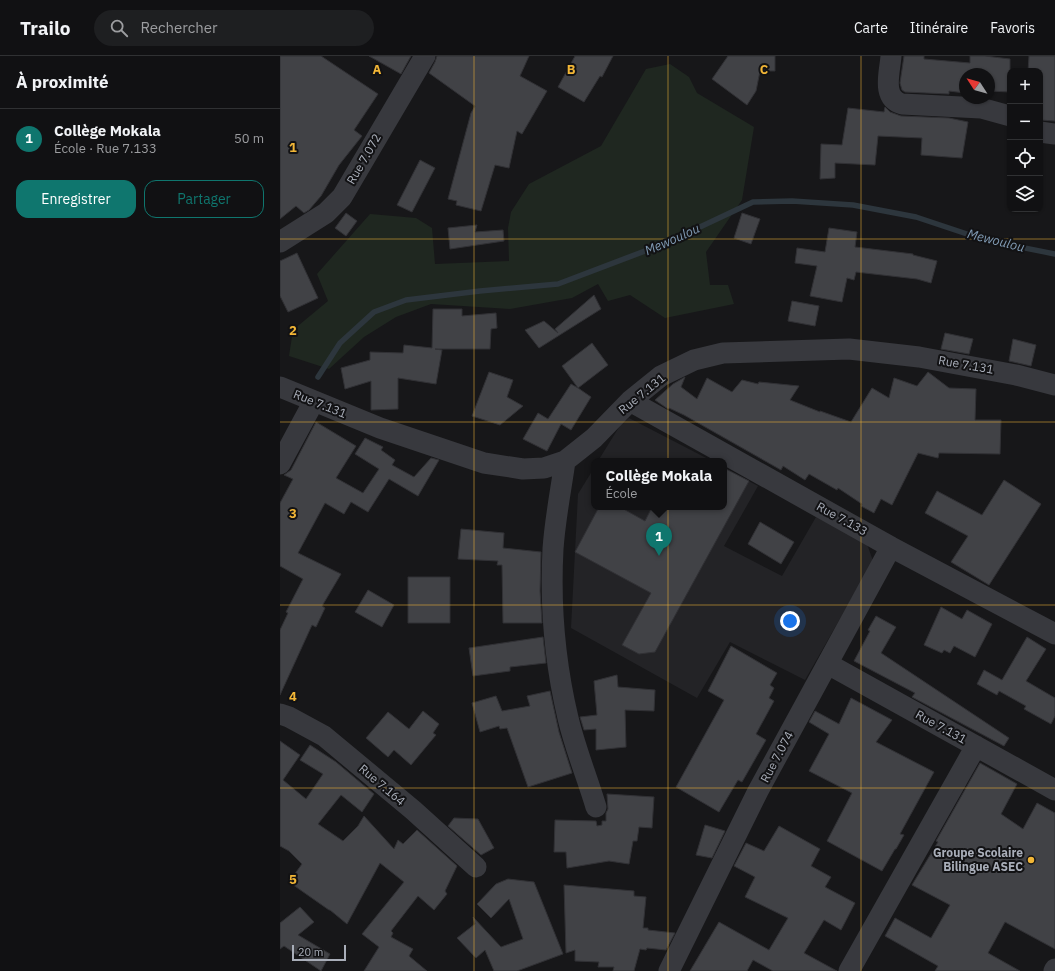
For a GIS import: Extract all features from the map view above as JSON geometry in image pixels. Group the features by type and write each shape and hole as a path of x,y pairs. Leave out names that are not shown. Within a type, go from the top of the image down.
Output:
{"street":[{"name":"Rue 7.072","path":"280,242 326,213 342,197 425,56"},
{"path":"891,56 888,90 894,102 902,104 981,108 1007,115"},
{"path":"1043,132 1055,134"},
{"name":"Rue 7.131","path":"280,387 380,428 484,464 523,469 544,468 565,462 594,438 630,401 661,376 694,360 724,354 849,349 919,357 1016,375 1055,384"},
{"path":"280,464 314,401"},
{"name":"Rue 7.133","path":"630,401 892,547 1055,634"},
{"path":"565,462 556,518 553,549 553,622 568,718 596,807"},
{"name":"Rue 7.074","path":"669,971 758,791 892,547"},
{"name":"Rue 7.131","path":"828,664 1055,790"},
{"name":"Rue 7.164","path":"280,714 289,717 324,736 413,810 476,867"},
{"path":"849,971 976,746"}],"shaded area":[{"path":"670,64 689,77 697,93 754,127 742,200 706,252 710,285 728,285 734,304 665,318 630,295 608,301 598,284 572,298 510,309 431,304 396,317 364,337 329,369 289,356 293,330 328,301 317,274 370,214 416,218 432,228 435,264 509,261 508,228 511,212 529,184 601,146 646,69"},
{"path":"629,418 706,458 600,458 621,424"},
{"path":"727,470 758,486 724,546 782,576 816,517 866,541 873,561 805,680 730,642 697,698 571,628 578,494 591,473 591,510 727,510"}],"building":[{"path":"280,56 321,56 378,94 354,130 362,136 339,165 321,196 309,210 304,213 296,206 280,219"},
{"path":"369,56 411,56 401,74"},
{"path":"437,56 529,56 520,76 547,91 522,134 517,131 509,168 495,165 481,211 456,205 457,201 448,199 471,113 475,106 429,73"},
{"path":"575,56 613,56 602,77 600,76 584,102 558,87"},
{"path":"728,56 775,56 775,71 760,71 756,91 747,105 712,79"},
{"path":"904,56 924,56 924,59 970,63 970,56 1010,59 1010,68 1007,68 1007,92 995,91 995,68 959,68 959,92 949,91 949,94 905,92 902,90 900,83"},
{"path":"1029,56 1055,56 1055,121 1043,120 1043,68 1028,68"},
{"path":"885,107 890,112 901,116 949,118 968,122 962,158 921,155 922,138 878,136 875,165 835,163 835,178 820,179 821,144 842,145 848,108 884,112"},
{"path":"420,160 435,168 412,212 397,205"},
{"path":"346,213 357,221 346,236 335,228"},
{"path":"742,213 760,219 751,244 734,238"},
{"path":"477,225 475,232 503,230 504,241 450,249 448,228"},
{"path":"829,228 857,232 855,247 913,254 937,261 931,283 917,279 856,272 854,280 847,278 842,302 810,296 817,266 795,263 797,248 825,252"},
{"path":"297,253 318,298 288,312 280,296 280,261"},
{"path":"594,295 601,309 539,348 525,330 544,321 558,333 555,329"},
{"path":"792,301 819,306 815,326 788,321"},
{"path":"433,309 462,309 462,316 496,313 497,328 491,329 490,349 435,349 442,350 436,384 398,378 398,409 371,410 371,381 345,389 341,368 370,360 370,352 403,353 404,345 432,348"},
{"path":"945,333 973,339 969,354 941,349"},
{"path":"1013,339 1036,345 1031,366 1009,361"},
{"path":"592,343 608,365 578,388 562,366"},
{"path":"489,372 513,380 507,397 523,406 500,425 472,416"},
{"path":"928,372 949,388 976,389 975,420 1001,420 1000,454 939,453 938,458 918,453 892,505 881,499 874,513 861,506 862,504 838,488 837,490 809,474 805,480 783,466 781,470 684,415 669,408 668,409 655,400 673,384 685,377 681,387 697,399 707,378 732,392 742,380 758,384 759,382 799,386 790,400 851,422 872,388 889,398 894,378 917,386"},
{"path":"571,384 591,397 571,430 561,424 547,451 523,439 538,413 548,419"},
{"path":"316,422 356,446 336,478 363,493 379,469 355,454 365,438 383,447 381,450 395,460 392,465 414,477 431,458 439,460 418,496 389,479 368,512 351,502 344,514 325,503 298,553 341,574 322,606 325,608 316,627 312,625 280,695 280,630 288,613 286,612 303,579 280,566 280,503 293,479 284,475 291,470"},
{"path":"727,470 749,481 655,652 639,654 622,645 651,593 575,552 597,510 625,510 645,521 650,510 727,510"},
{"path":"1004,480 1041,504 989,585 951,562 968,536 925,513 937,491 982,515"},
{"path":"760,522 794,542 781,564 748,544"},
{"path":"461,529 504,533 503,548 541,552 540,591 542,623 503,623 502,565 497,565 498,561 458,559"},
{"path":"408,577 450,577 450,623 408,623"},
{"path":"368,590 394,605 382,627 355,612"},
{"path":"941,607 962,619 967,610 992,624 975,657 954,646 950,653 944,650 942,653 924,645"},
{"path":"876,616 896,627 881,653 1009,738 1004,746 912,697 915,693 854,661"},
{"path":"543,637 546,663 510,667 510,671 473,676 469,648"},
{"path":"1027,637 1046,649 1026,681 1055,698 1055,716 1051,724 1024,709 1026,706 999,691 997,695 977,684 984,670 1002,680"},
{"path":"731,646 777,673 770,685 774,688 769,698 774,701 756,734 766,740 742,782 738,780 719,812 676,787 724,700 708,691"},
{"path":"617,675 618,687 655,690 654,711 625,710 626,747 596,750 596,729 584,730 580,717 597,715 594,681"},
{"path":"550,691 559,732 572,773 528,787 507,728 500,729 499,726 480,732 472,703 496,696 502,711 530,706 527,696"},
{"path":"851,698 892,720 876,742 934,772 900,834 904,835 882,871 827,841 852,793 809,771 829,734 809,722 815,711 839,724"},
{"path":"423,711 439,724 433,733 436,735 411,765 394,750 388,757 366,738 388,712 409,729"},
{"path":"280,741 300,755 283,780 306,799 323,774 300,760 310,745 336,762 374,794 362,812 341,795 318,824 343,841 358,826 364,816 394,849 398,840 403,844 417,830 457,866 445,891 447,894 434,910 418,896 391,931 393,933 391,937 413,949 409,956 427,971 364,971 379,947 362,934 404,882 380,863 347,924 330,910 289,882 302,864 289,851 280,846"},
{"path":"980,763 1017,784 1001,814 1023,829 1037,803 1055,813 1055,949 1005,922 988,953 1020,971 935,971 938,966 885,936 895,918 931,938 950,905 912,885 938,842 936,841"},
{"path":"607,794 654,797 652,828 639,827 637,841 633,841 629,864 609,861 567,868 566,852 554,852 555,820 596,821 597,826 602,825 602,821 606,821 606,813 608,809"},
{"path":"454,818 478,819 494,848 481,855 448,826"},
{"path":"705,825 725,831 712,858 696,855"},
{"path":"779,826 820,849 811,866 831,877 825,887 855,903 841,930 824,920 804,953 837,971 773,971 753,960 747,971 690,971 719,922 769,950 788,918 745,897 755,877 734,866 746,843 764,851"},
{"path":"508,879 534,882 563,954 517,971 494,971 485,950 476,958 457,938 475,924 473,917 501,947 523,939 509,899 491,918 477,904 496,884"},
{"path":"564,885 634,891 634,896 646,897 643,928 648,928 648,930 675,933 666,950 647,948 646,950 640,949 634,971 613,971 614,967 598,967 599,962 575,961 575,950 566,953"},
{"path":"300,907 314,922 298,935 330,954 321,971 284,946 280,949 280,923"}],"waterway":[{"name":"Mewoulou","path":"318,377 340,343 374,312 406,300 480,291 558,284 666,243 753,202 792,201 853,205 916,217 985,240 1055,254"}],"place":[{"name":"Collège Mokala","path":"659,556"},
{"name":"Groupe Scolaire Bilingue ASEC","path":"1031,860"}]}
